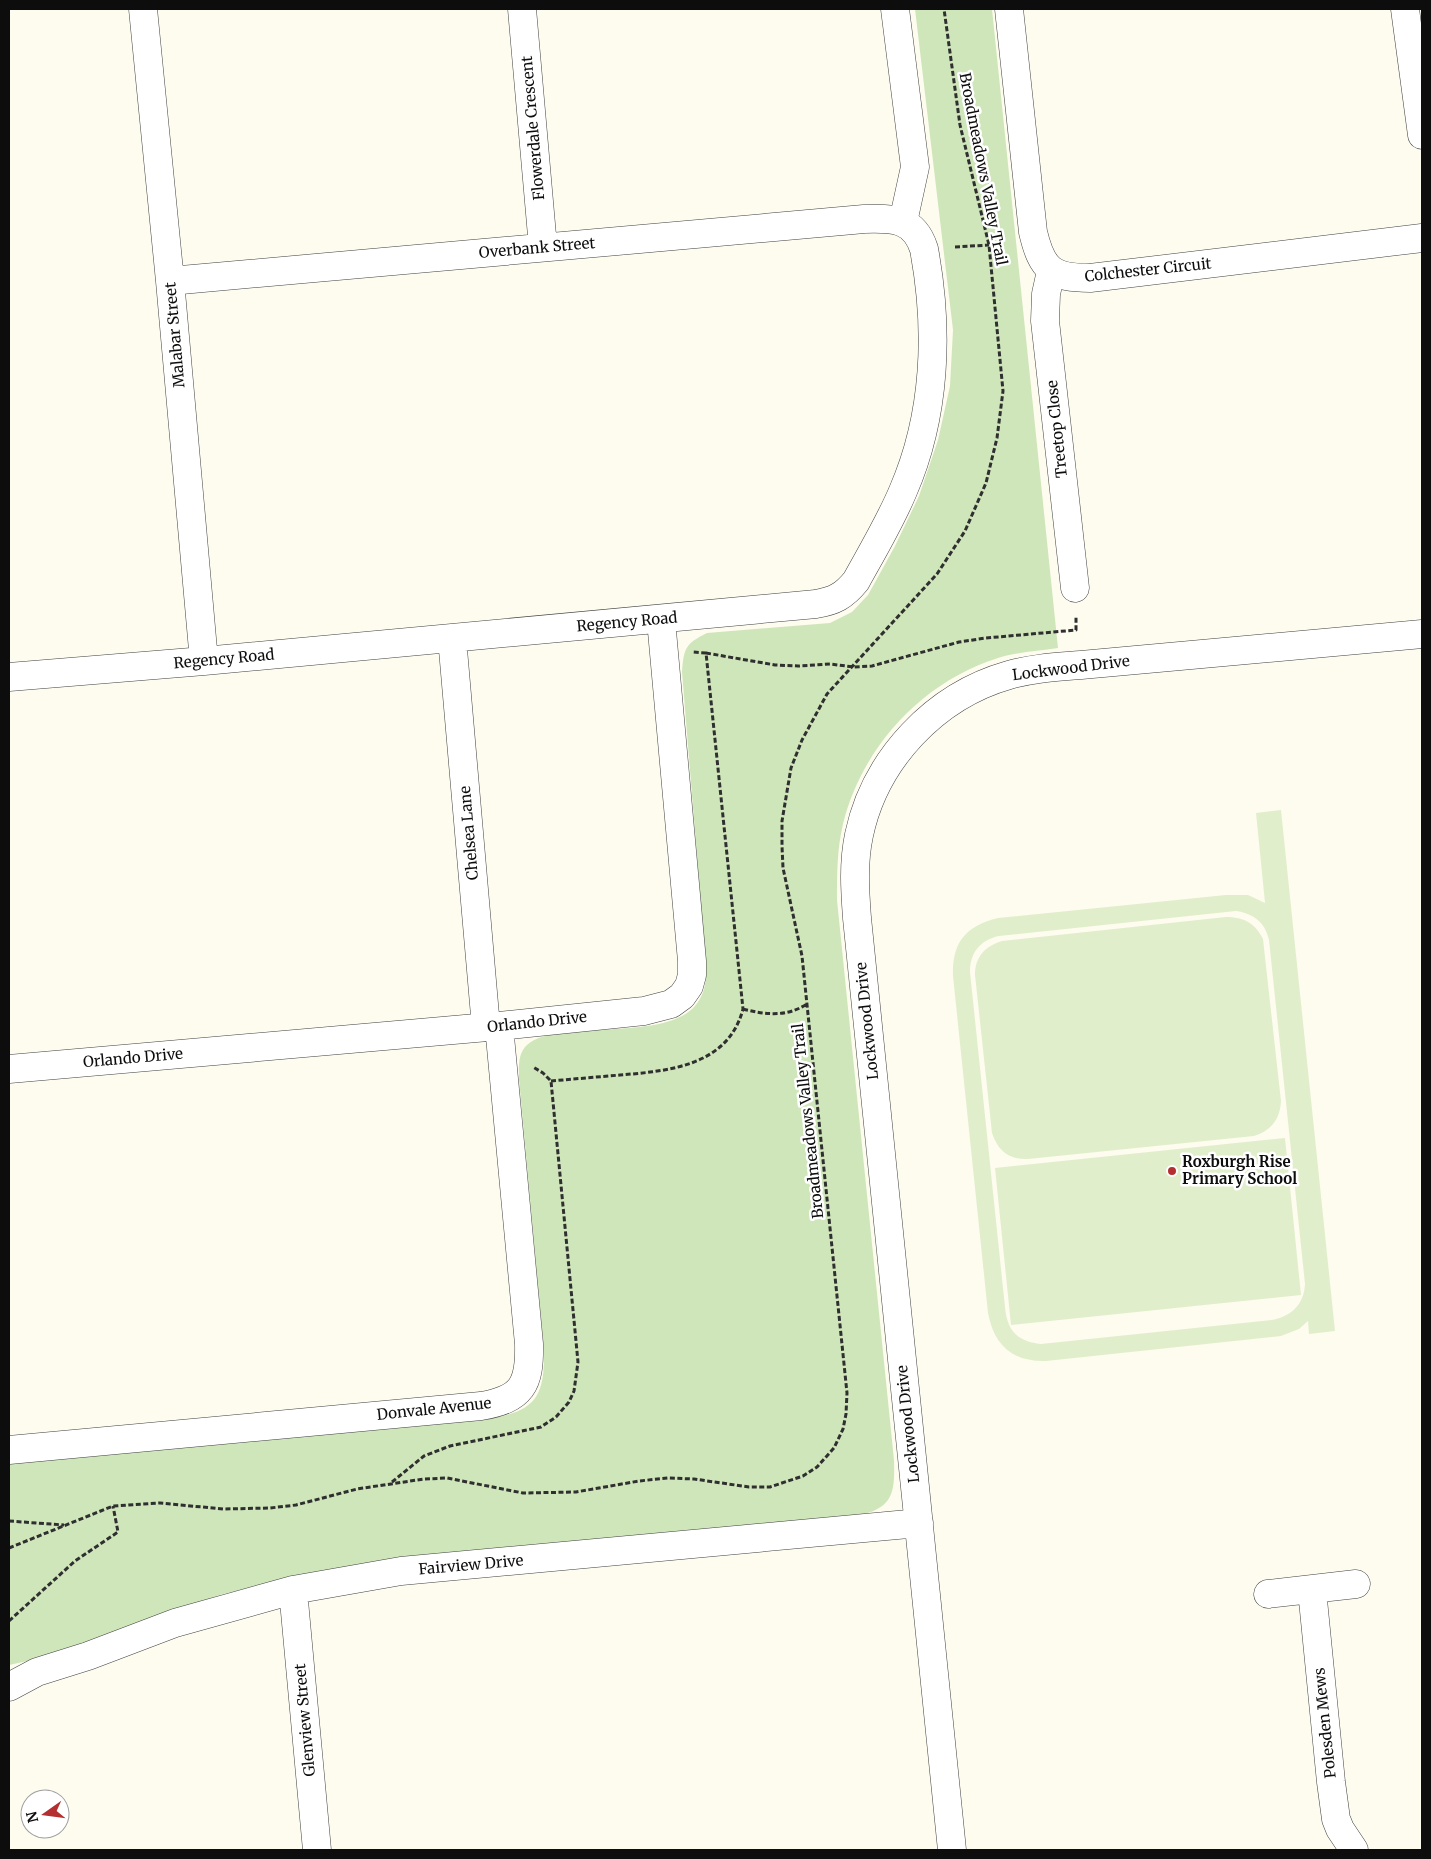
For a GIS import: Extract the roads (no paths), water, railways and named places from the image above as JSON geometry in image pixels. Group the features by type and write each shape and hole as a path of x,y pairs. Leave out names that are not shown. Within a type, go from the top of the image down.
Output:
{"street":[{"name":"Malabar Street","path":"143,9 204,661"},
{"name":"Flowerdale Crescent","path":"522,9 543,247"},
{"path":"895,9 915,167 904,222"},
{"path":"1009,9 1033,232 1038,254 1051,270"},
{"path":"1405,9 1422,135"},
{"name":"Overbank Street","path":"170,282 864,219 882,218 904,222"},
{"name":"Regency Road","path":"9,677 661,620 832,601 848,591 856,582 890,519 915,461 922,433 932,372 933,324 924,249 920,238 904,222"},
{"name":"Colchester Circuit","path":"1051,270 1069,278 1090,278 1422,238"},
{"name":"Treetop Close","path":"1051,270 1046,294 1045,321 1075,588"},
{"name":"Orlando Drive","path":"9,1069 493,1027 659,1009 671,1004 682,996 689,986 692,975 692,961 661,620"},
{"name":"Lockwood Drive","path":"952,1850 857,918 855,857 864,814 883,773 910,735 939,710 965,692 987,682 1027,670 1422,634"},
{"name":"Chelsea Lane","path":"452,638 493,1027"},
{"name":"Donvale Avenue","path":"9,1450 481,1406 507,1400 516,1394 523,1385 528,1369 529,1344 493,1027"},
{"name":"Fairview Drive","path":"9,1687 37,1672 175,1624 293,1590 401,1571 918,1523"},
{"path":"1268,1594 1356,1584"},
{"name":"Glenview Street","path":"293,1590 317,1850"},
{"name":"Polesden Mews","path":"1312,1590 1336,1819 1340,1829 1354,1850"},
{"name":"Fairview Drive","path":"9,1673 37,1672"}],"place":[{"name":"Roxburgh Rise Primary School","path":"1172,1171"}]}
